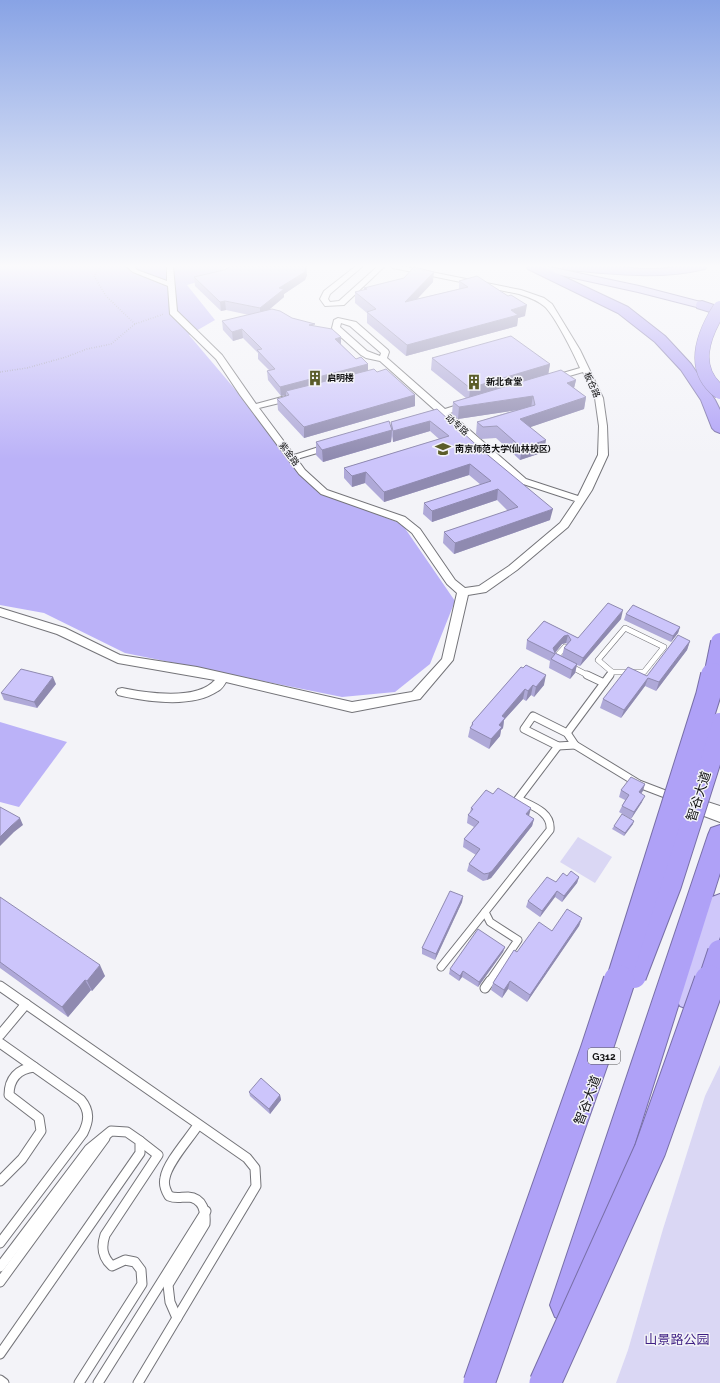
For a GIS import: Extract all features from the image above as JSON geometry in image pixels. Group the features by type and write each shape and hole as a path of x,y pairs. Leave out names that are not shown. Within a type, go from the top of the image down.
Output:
{"highway":[{"path":"649,331 660,339 690,373 708,400 720,428"},
{"path":"707,331 702,352 703,371 718,392"},
{"path":"479,1383 596,1051 708,696 720,642"},
{"path":"689,803 720,693"},
{"name":"智谷大道","path":"479,1383 669,884 720,725"},
{"path":"541,1383 720,835"},
{"path":"545,1383 650,1150 720,952"}],"main road":[{"name":"智谷大道","path":"466,1383 590,1077 689,803"},
{"path":"558,1383 720,904"}],"street":[{"name":"紫金路","path":"192,331 219,357 302,472 324,492 401,519 416,531 451,582 463,592"},
{"path":"339,331 364,353 369,356 383,359 385,352 360,331"},
{"name":"板仓路","path":"463,592 482,589 513,568 564,525 587,490 603,456 603,426 599,398 565,331"},
{"name":"动专路","path":"383,359 390,371 443,413 523,481 580,500"},
{"path":"540,383 585,369"},
{"path":"254,407 305,393"},
{"path":"420,420 473,404"},
{"path":"292,458 337,445"},
{"path":"0,612 61,630 118,659 197,672 352,707 416,696 447,660 463,592"},
{"path":"122,692 151,698 196,696 215,688 223,678"},
{"path":"689,803 720,814"}],"lane":[{"path":"625,628 664,647 644,672 612,672 598,660 625,628"},
{"path":"565,647 555,658 604,683"},
{"path":"567,733 612,672"},
{"path":"575,744 558,746 524,729 533,716 567,733 575,744 639,784 689,803"},
{"path":"441,967 550,830 550,823 546,815 518,799 558,746"},
{"path":"485,912 490,922 518,940 485,988"},
{"path":"0,987 248,1159 256,1170 257,1178 254,1190 138,1383"},
{"path":"0,1035 26,1004"},
{"path":"0,1043 82,1100 86,1105 88,1119 83,1133 0,1243"},
{"path":"0,1180 11,1172 37,1138 41,1128 39,1118 8,1095 10,1082 20,1070 27,1067 34,1067 44,1074"},
{"path":"177,1318 171,1306 168,1285 205,1224 206,1211 199,1200 186,1197 179,1200 169,1196 164,1186 165,1175 198,1125"},
{"path":"0,1282 111,1131"},
{"path":"0,1267 89,1149 111,1131 127,1132 158,1155 105,1235 102,1251 104,1258 112,1266 126,1259 133,1260 138,1264 142,1269 142,1284 80,1383"},
{"path":"0,1354 140,1153 140,1141"},
{"path":"98,1383 206,1211"},
{"path":"0,1380 4,1383"}],"path":[{"path":"0,372 27,368 66,357 87,349 111,344 127,331"}],"green space":[{"path":"578,837 612,857 595,883 560,862"},
{"name":"山景路公园","path":"720,1065 720,1383 616,1383 628,1350 663,1229 705,1096"}],"shaded area":[{"path":"0,331 197,331 189,335 324,494 402,524 455,601 430,664 395,692 342,697 125,653 44,613 0,605"},
{"path":"0,722 67,742 19,807 0,802"}],"building":[{"path":"244,331 334,331 341,337 335,339 356,359 361,357 368,364 280,387 267,371 275,369 257,350 262,349"},
{"path":"389,331 461,331 407,345"},
{"path":"511,336 550,364 470,388 432,358"},
{"path":"374,369 377,372 386,369 415,395 304,427 277,399 289,395 286,391"},
{"path":"561,370 576,380 567,383 586,397 520,419 546,440 522,448 497,426 483,427 477,422 535,405 533,396 459,407 453,402"},
{"path":"437,409 483,451 553,509 455,543 444,532 518,507 498,489 432,511 424,503 491,481 470,464 384,492 366,472 352,476 344,468 449,436 430,421 393,431 391,422"},
{"path":"389,421 392,430 322,450 316,442"},
{"path":"608,603 623,610 583,658 564,648 571,640 568,635 564,636 553,648 555,653 577,664 572,670 551,659 555,654 527,640 544,621 578,638"},
{"path":"633,605 680,627 673,636 626,614"},
{"path":"678,635 690,641 659,682 648,678 624,710 603,699 628,667 647,676"},
{"path":"526,665 546,675 536,687 533,685 528,691 525,689 502,716 505,718 499,725 502,727 491,739 470,728 473,724 472,723 521,667 523,668"},
{"path":"21,669 53,677 34,702 1,693"},
{"path":"631,777 645,784 639,792 645,796 634,812 622,806 629,795 621,790"},
{"path":"498,788 531,808 526,814 534,819 492,871 484,874 469,864 480,849 464,839 479,822 468,815 473,809 471,808 486,790 493,794"},
{"path":"0,807 20,818 0,837"},
{"path":"622,814 634,821 625,833 614,826"},
{"path":"571,871 579,877 564,896 557,891 542,911 528,901 547,877 556,882 563,873 567,876"},
{"path":"450,891 463,896 436,954 422,948"},
{"path":"0,897 100,965 62,1007 0,962"},
{"path":"567,909 582,918 530,995 510,981 504,990 493,983 514,950 517,952 539,922 552,931"},
{"path":"478,929 505,947 479,982 463,971 460,976 450,969"},
{"path":"261,1078 280,1095 269,1109 249,1092"}],"place":[{"name":"启明楼","path":"315,378"},
{"name":"新北食堂","path":"474,382"},
{"name":"南京师范大学(仙林校区)","path":"443,449"}]}
